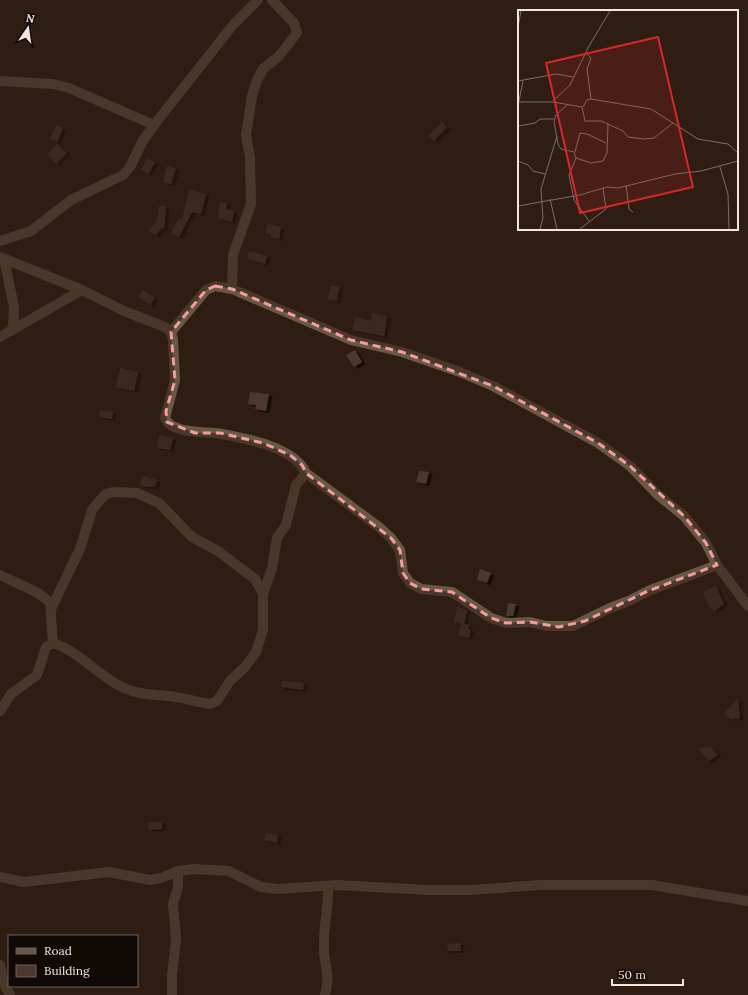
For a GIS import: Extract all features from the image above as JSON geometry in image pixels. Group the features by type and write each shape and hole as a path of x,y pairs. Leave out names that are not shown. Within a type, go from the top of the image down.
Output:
{"street":[{"path":"0,241 31,231 71,200 123,175 130,167 142,142 154,124 233,25 258,0"},
{"path":"232,289 233,255 251,204 250,157 246,135 252,96 257,80 263,70 278,56 297,32 294,23 272,0"},
{"path":"0,81 53,84 69,88 154,124"},
{"path":"2,258 82,290 124,311 164,327 171,332 176,380 166,411 166,422 171,426 195,433 220,433 263,443 290,455 302,465 306,473 379,527 391,538 400,550 403,573 410,583 421,589 452,592 491,618 506,623 530,622 547,626 573,626 648,591 717,565"},
{"path":"2,258 14,307 13,328"},
{"path":"171,332 206,290 215,286 232,289 351,340 402,352 493,386 598,443 630,466 658,495 684,516 706,543 717,565 748,606"},
{"path":"0,337 13,328 82,290"},
{"path":"53,643 69,650 100,674 121,687 139,694 168,696 210,704 217,702 230,682 245,667 256,652 263,630 263,594 272,568 277,538 286,525 296,485 306,473"},
{"path":"51,609 80,549 92,510 106,494 113,492 137,493 159,503 192,536 218,551 255,579 263,594"},
{"path":"0,575 38,593 50,602 53,643"},
{"path":"0,711 11,694 37,675 46,647 53,643"},
{"path":"0,877 24,882 109,872 150,880 161,878 178,871 194,869 229,871 261,887 267,888 328,886 470,890 540,885 652,885 748,901"},
{"path":"172,995 172,976 176,938 173,904 178,888 178,871"},
{"path":"325,995 329,981 324,950 329,901 328,886"},
{"path":"0,965 4,984 10,995"}],"highlighted area":[{"path":"215,286 232,289 351,340 402,352 493,386 598,443 630,466 684,516 706,543 717,565 648,591 585,621 559,627 530,622 506,623 491,618 452,592 421,589 410,583 403,573 400,550 391,538 306,473 302,465 290,455 263,443 220,433 195,433 167,422 166,411 175,380 171,332 206,290"}],"building":[{"path":"442,122 447,127 434,141 428,136"},
{"path":"56,125 63,128 57,142 50,139"},
{"path":"57,144 67,153 56,164 47,154"},
{"path":"148,158 155,163 148,174 141,169"},
{"path":"167,166 176,168 171,184 163,182"},
{"path":"189,190 206,194 201,214 192,212 179,237 171,233 179,218 182,220"},
{"path":"220,202 227,203 226,209 234,211 232,222 218,218"},
{"path":"159,206 166,206 164,229 162,228 156,235 149,231 157,220"},
{"path":"267,224 281,227 279,239 271,237 271,234 266,233"},
{"path":"249,251 267,256 265,264 247,259"},
{"path":"331,286 339,287 337,301 328,299"},
{"path":"143,290 155,298 150,304 138,297"},
{"path":"372,313 387,316 384,336 352,330 356,317 371,321"},
{"path":"355,350 362,362 354,367 346,355"},
{"path":"120,368 138,372 134,391 116,387"},
{"path":"250,392 269,394 266,411 255,409 256,405 248,404"},
{"path":"100,410 113,412 112,419 99,417"},
{"path":"159,435 173,438 170,450 157,448"},
{"path":"419,471 429,472 426,484 416,482"},
{"path":"143,476 157,480 155,487 140,486"},
{"path":"480,569 491,573 487,583 477,580"},
{"path":"716,586 724,604 714,611 710,608 703,592"},
{"path":"508,603 516,604 513,616 506,616"},
{"path":"457,607 467,610 464,624 469,625 468,629 471,630 469,638 458,635 461,624 454,622"},
{"path":"282,681 304,683 303,690 281,687"},
{"path":"738,698 740,718 731,719 724,714"},
{"path":"710,747 718,755 708,761 699,748"},
{"path":"162,821 162,829 149,830 148,823"},
{"path":"266,833 278,835 277,843 264,840"},
{"path":"460,943 461,951 448,951 447,944"}]}
